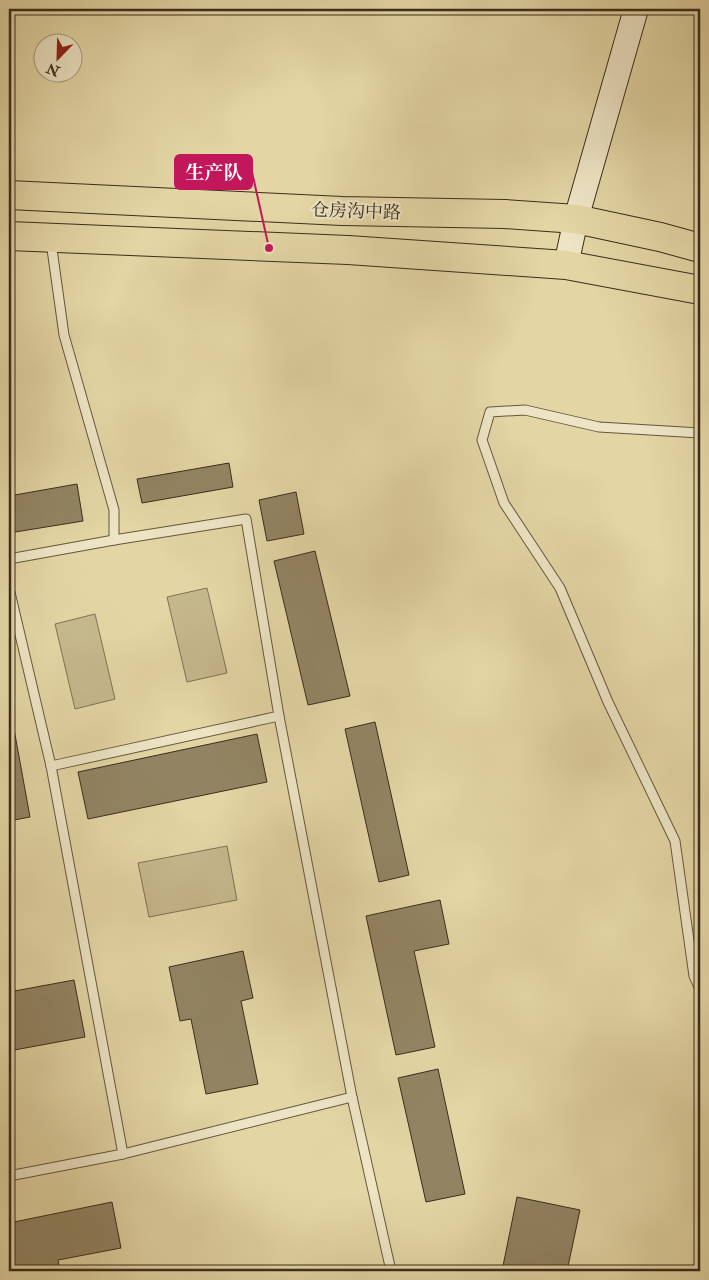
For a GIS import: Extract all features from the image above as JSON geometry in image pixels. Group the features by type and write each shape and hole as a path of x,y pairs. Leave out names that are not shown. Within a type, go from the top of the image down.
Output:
{"highway":[{"name":"仓房沟中路","path":"9,195 342,211 505,214 576,219 660,237 700,248"},
{"path":"9,236 348,250 566,265 700,290"}],"street":[{"path":"566,265 576,219 636,9"}],"lane":[{"path":"50,237 64,335 114,510 114,540"},
{"path":"700,433 599,427 525,410 490,412 482,440 504,503 560,588 608,702 675,841 694,976 700,989"},
{"path":"9,559 246,519 279,716 352,1097 391,1271"},
{"path":"9,588 51,766 123,1154"},
{"path":"51,766 279,716"},
{"path":"9,1176 123,1154 352,1097"}],"shaded area":[{"path":"207,588 227,673 187,682 167,597"},
{"path":"95,614 115,699 75,709 55,624"},
{"path":"227,846 237,900 149,917 138,863"}],"building":[{"path":"229,463 233,487 142,503 137,479"},
{"path":"77,484 83,521 9,533 9,496"},
{"path":"296,492 304,534 267,541 259,500"},
{"path":"315,551 350,696 308,705 274,561"},
{"path":"9,718 12,718 30,817 9,821"},
{"path":"375,722 409,875 379,882 345,729"},
{"path":"257,734 267,782 88,819 78,772"},
{"path":"440,900 449,944 414,951 435,1047 396,1055 366,916"},
{"path":"243,951 253,998 241,1001 258,1084 206,1094 191,1019 180,1021 169,967"},
{"path":"74,980 85,1037 9,1051 9,992"},
{"path":"438,1069 465,1194 426,1202 398,1078"},
{"path":"517,1197 580,1210 567,1271 502,1271"},
{"path":"112,1202 121,1248 58,1260 60,1271 12,1271 9,1257 9,1223"}],"place":[{"name":"生产队","path":"269,248"}]}
